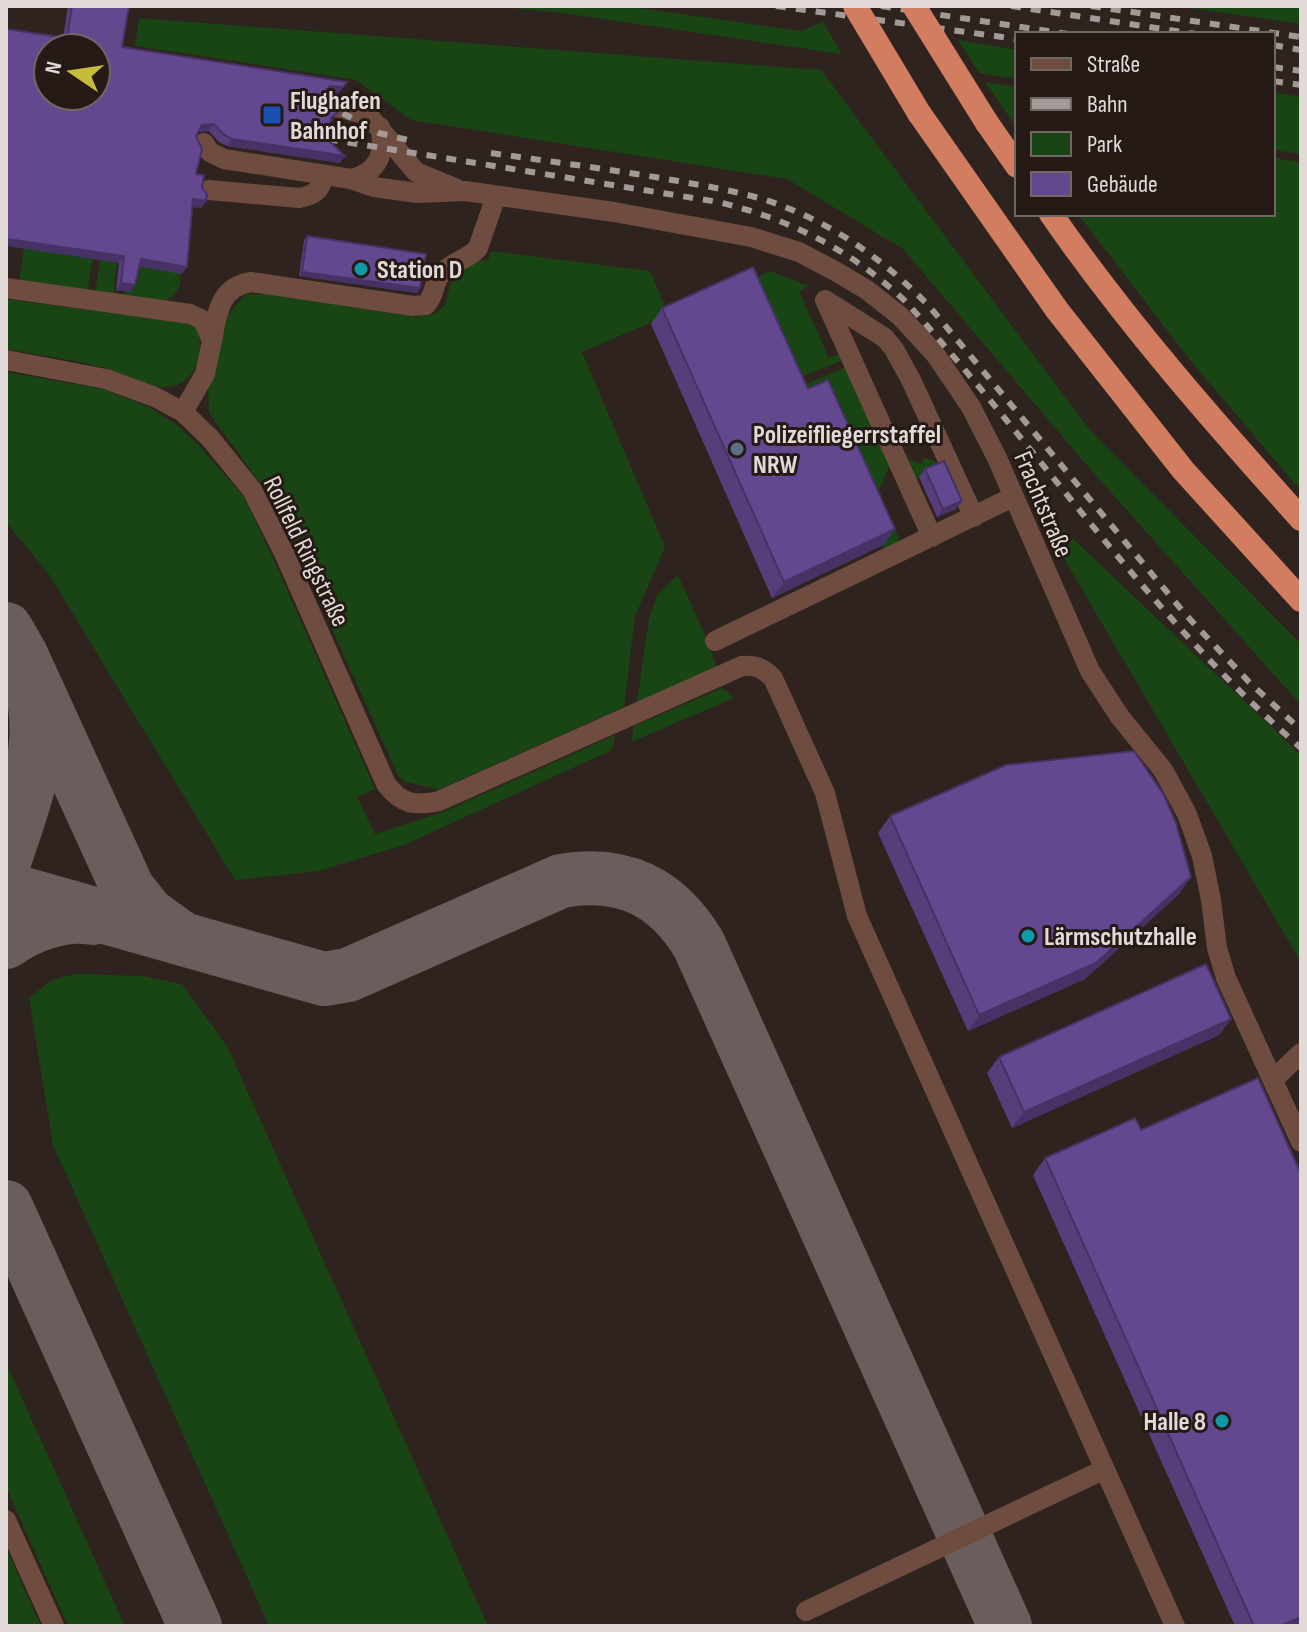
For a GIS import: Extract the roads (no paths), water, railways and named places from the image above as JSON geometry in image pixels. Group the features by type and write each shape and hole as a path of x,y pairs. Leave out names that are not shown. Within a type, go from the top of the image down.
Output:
{"highway":[{"path":"855,6 919,113 1057,310 1183,470 1301,600"},
{"path":"914,6 1015,163"},
{"path":"1052,216 1096,278 1232,443 1301,519"}],"street":[{"name":"Frachtstraße","path":"329,105 368,115 416,172 465,191"},
{"path":"351,179 363,177 377,164 384,146 380,127"},
{"name":"Frachtstraße","path":"204,143 210,152 224,159 351,179 374,187 417,193 465,191 614,212 751,237 799,252 835,271 867,290 900,316 935,354 971,407 997,458 1090,671 1120,717 1163,770 1187,814 1202,856 1217,948 1226,978 1301,1142"},
{"path":"209,190 299,198 312,196 322,186 324,175"},
{"path":"183,412 205,374 218,308 227,294 239,284 251,282 413,306 426,305 434,295 437,278 449,266 476,252 496,196"},
{"path":"6,288 190,314 203,320 212,341"},
{"path":"932,537 825,300 885,338 894,349 974,517"},
{"name":"Rollfeld Ringstraße","path":"6,360 106,379 155,397 183,412 210,438 252,490 284,553 386,784 395,797 406,804 439,801 742,666 754,665 773,678 825,793 857,916 1103,1470"},
{"path":"715,641 1013,497"},
{"path":"1273,1080 1301,1053"},
{"path":"806,1611 1103,1470 1175,1626"},
{"path":"6,1520 54,1626"}],"railway":[{"path":"776,6 1015,39"},
{"path":"881,6 1055,32"},
{"path":"1011,6 1183,32"},
{"path":"1091,6 1267,32"},
{"path":"1275,33 1301,37"},
{"path":"1275,45 1301,50"},
{"path":"1275,67 1301,71"},
{"path":"1275,81 1301,85"},
{"path":"304,104 337,110 379,133 416,142"},
{"path":"308,136 718,202 795,227 841,252 905,301 1144,588 1246,697 1301,748"},
{"path":"491,153 655,177 749,195 810,218 865,250 929,306 1186,615 1249,682 1301,730"}],"place":[{"name":"Flughafen Bahnhof","path":"272,115"},
{"name":"Station D","path":"361,269"},
{"name":"Polizeifliegerrstaffel NRW","path":"737,449"},
{"name":"Lärmschutzhalle","path":"1028,936"},
{"name":"Halle 8","path":"1222,1421"}]}
